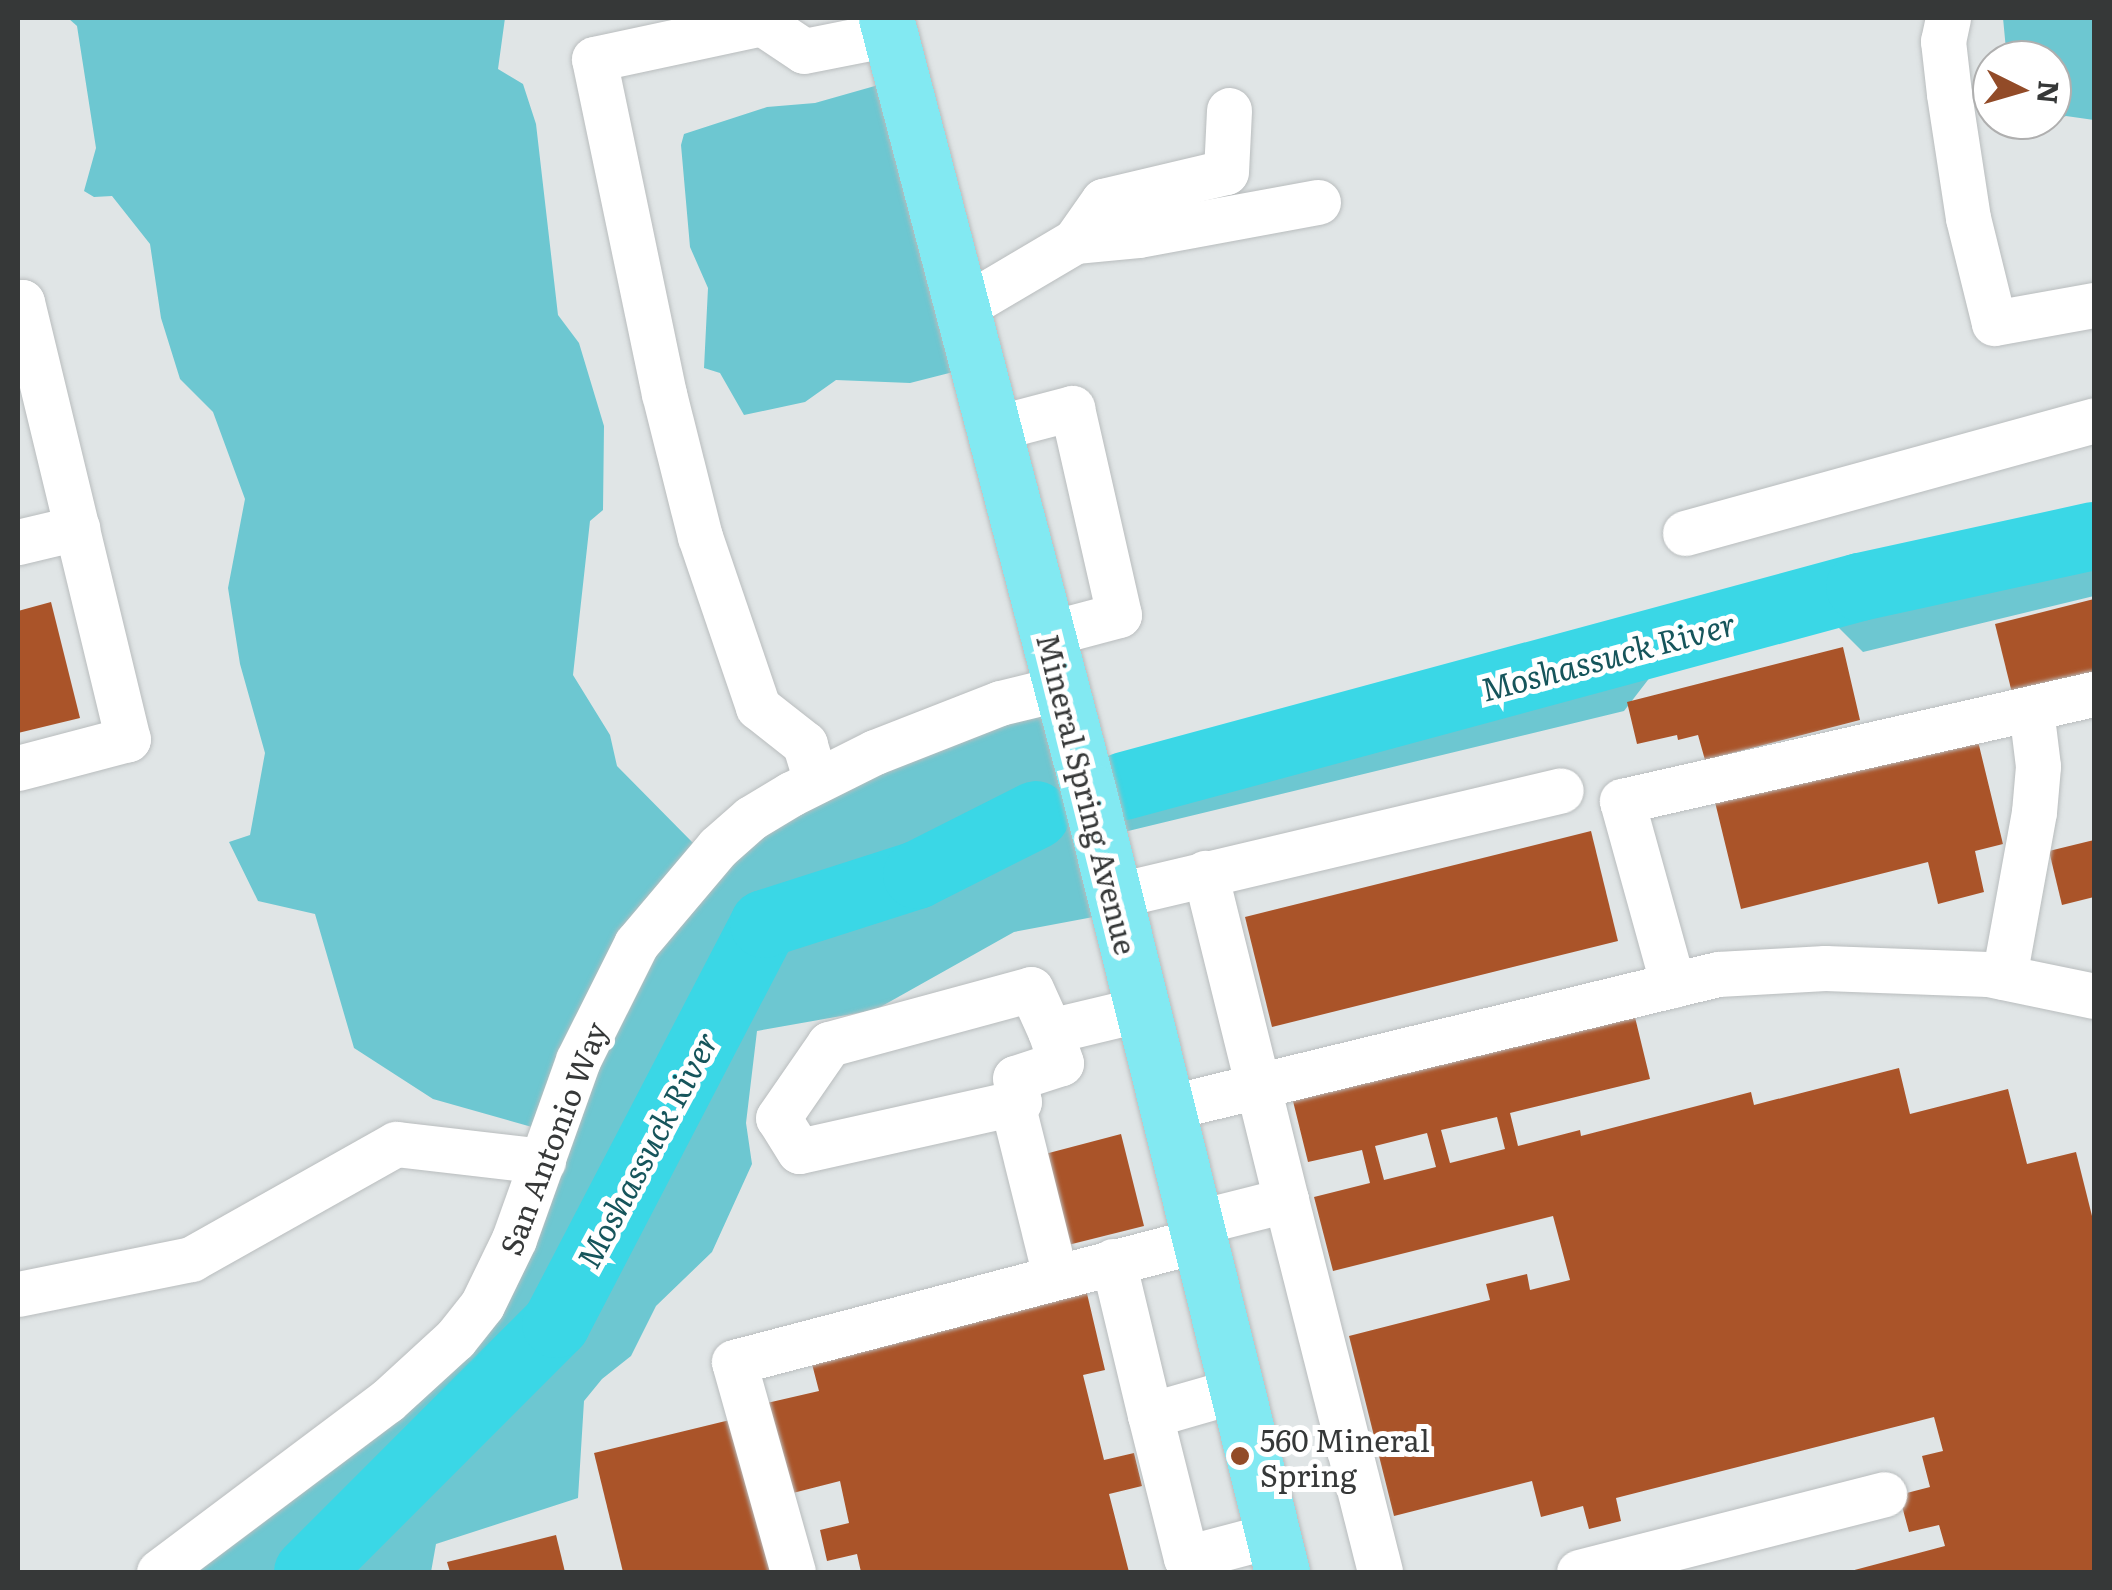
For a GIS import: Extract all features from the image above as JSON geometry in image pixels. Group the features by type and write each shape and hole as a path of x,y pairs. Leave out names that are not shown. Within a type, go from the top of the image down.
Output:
{"main road":[{"name":"Mineral Spring Avenue","path":"888,26 1062,688 1278,1554"}],"street":[{"path":"1948,18 1943,41 1954,130 1968,218 1994,323 2094,305"},
{"path":"816,781 805,744 758,707 700,536 664,394 594,59 762,23 804,51 888,26"},
{"path":"960,309 1075,241 1103,201 1226,172 1229,110"},
{"path":"1075,241 1138,236 1318,202"},
{"path":"18,303 22,302 128,739 18,768"},
{"path":"992,429 1072,408 1119,616 1047,634"},
{"path":"1685,533 2094,420"},
{"path":"18,542 77,528"},
{"name":"San Antonio Way","path":"159,1572 387,1400 456,1340 482,1305 501,1268 578,1060 636,944 718,848 751,818 875,752 1000,703 1062,688"},
{"path":"1673,985 1622,801 2094,694"},
{"path":"2004,978 2034,812 2038,766 2031,709"},
{"path":"1114,896 1561,790"},
{"path":"1205,873 1254,1086 1380,1572"},
{"path":"1166,1108 1718,974 1825,968 2004,978 2094,996"},
{"path":"1032,989 1050,1030 1061,1063 1016,1078 1019,1102 799,1151 778,1118 828,1044 1032,989"},
{"path":"1050,1030 1142,1009"},
{"path":"1012,1104 1055,1276"},
{"path":"18,1294 191,1259 396,1144 542,1161"},
{"path":"793,1572 734,1362 1113,1261 1286,1200"},
{"path":"1113,1261 1188,1565 1278,1554"},
{"path":"1150,1415 1237,1390"},
{"path":"1579,1572 1884,1494"}],"shaded area":[{"path":"68,18 505,18 498,69 523,84 536,124 558,315 579,343 604,426 603,510 590,521 573,675 610,735 617,766 696,846 1035,689 1085,809 1348,734 1355,712 1383,682 2094,505 2094,596 1863,652 1822,611 1678,641 1624,711 1095,839 1104,915 1014,932 875,1010 757,1031 746,1123 752,1164 712,1252 656,1306 631,1356 602,1379 584,1401 578,1498 436,1544 431,1572 153,1572 459,1335 546,1131 433,1099 354,1048 315,914 258,901 229,842 250,835 265,753 240,664 228,588 245,499 213,412 180,379 161,318 150,244 112,196 94,197 84,191 96,148 77,26"},
{"path":"2003,18 2094,18 2094,120 2072,117 2072,40 2005,40"},
{"path":"903,78 965,369 910,383 836,380 805,402 744,415 720,373 704,368 708,288 690,247 681,145 684,134 767,107 815,103"}],"building":[{"path":"2094,599 2094,672 2012,693 1995,624"},
{"path":"51,602 80,718 18,733 18,611"},
{"path":"1843,647 1860,720 1705,760 1698,735 1678,740 1677,735 1637,744 1627,702"},
{"path":"1976,733 2003,844 1975,851 1984,892 1938,904 1928,862 1741,909 1714,798"},
{"path":"1591,831 1618,941 1272,1027 1245,917"},
{"path":"2094,840 2094,897 2062,905 2049,851"},
{"path":"1633,1009 1650,1079 1510,1113 1518,1146 1580,1130 1581,1136 1751,1092 1754,1105 1899,1068 1910,1114 2008,1089 2027,1164 2076,1152 2094,1224 2094,1572 1847,1572 1945,1546 1939,1525 1909,1532 1899,1495 1930,1487 1922,1456 1943,1451 1934,1417 1616,1498 1621,1521 1589,1529 1583,1506 1541,1517 1532,1481 1394,1516 1349,1336 1490,1300 1486,1284 1527,1274 1530,1290 1570,1280 1553,1216 1333,1271 1314,1197 1370,1183 1362,1150 1308,1162 1291,1093","holes":["1497,1117 1505,1149 1450,1163 1441,1130","1427,1133 1436,1167 1384,1180 1375,1146"]},
{"path":"1121,1134 1144,1226 1068,1245 1045,1154"},
{"path":"1085,1285 1105,1370 1083,1375 1104,1460 1134,1453 1142,1486 1109,1494 1129,1572 861,1572 857,1554 827,1561 820,1530 849,1523 840,1481 789,1494 767,1403 819,1391 812,1364 922,1337 919,1326"},
{"path":"734,1419 771,1572 623,1572 594,1453"},
{"path":"556,1535 565,1572 450,1572 447,1562"}],"waterway":[{"name":"Moshassuck River","path":"1124,786 1860,587 2094,536"},
{"name":"Moshassuck River","path":"308,1572 556,1324 764,924 917,875 1036,815"}],"place":[{"name":"560 Mineral Spring","path":"1240,1456"}]}
